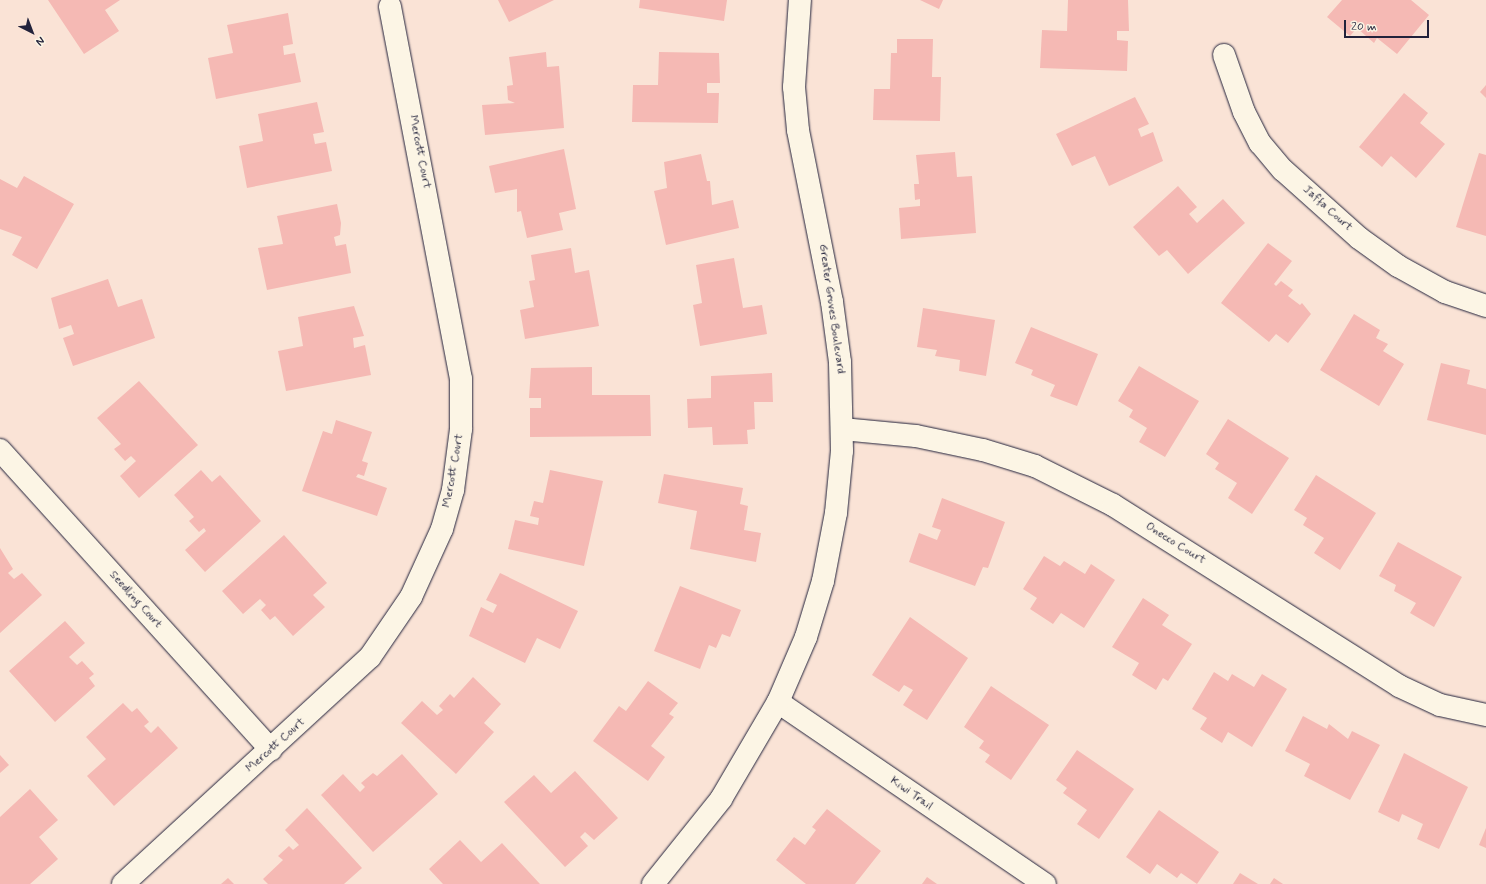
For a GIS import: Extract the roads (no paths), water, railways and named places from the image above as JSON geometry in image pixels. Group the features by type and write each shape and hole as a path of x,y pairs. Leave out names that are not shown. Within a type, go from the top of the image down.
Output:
{"street":[{"name":"Greater Groves Boulevard","path":"653,884 721,799 778,702 806,637 823,581 836,513 842,429 840,362 832,302 797,122 794,87 800,0"},
{"name":"Mercott Court","path":"123,884 333,695 385,637 429,561 453,490 461,429 458,351 390,8"},
{"name":"Jaffa Court","path":"1224,55 1244,112 1260,143 1283,170 1358,238 1398,266 1445,292 1486,306"},
{"name":"Onecco Court","path":"842,429 916,436 983,450 1035,466 1113,505 1399,686 1440,705 1486,715"},
{"name":"Seedling Court","path":"0,450 271,750"},
{"name":"Kiwi Trail","path":"778,702 1045,884"}]}
